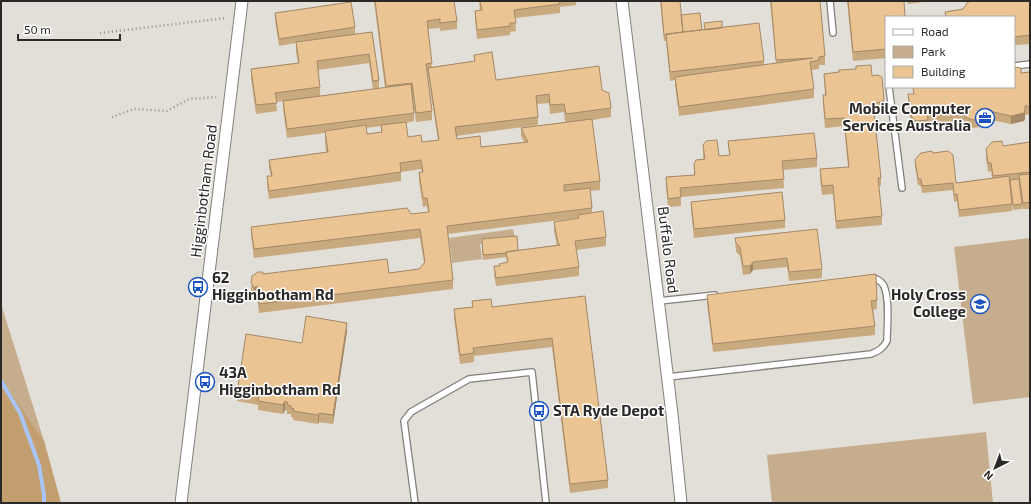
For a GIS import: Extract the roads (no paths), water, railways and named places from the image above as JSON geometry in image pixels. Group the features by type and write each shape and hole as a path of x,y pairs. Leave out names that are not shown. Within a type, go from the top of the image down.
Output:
{"street":[{"name":"Higginbotham Road","path":"181,503 242,1"},
{"name":"Buffalo Road","path":"622,1 668,377 681,503"}],"lane":[{"path":"830,1 833,33"},
{"path":"1015,66 1030,64"},
{"path":"889,88 902,188"},
{"path":"668,377 878,352 887,341 885,288 882,283 875,278 860,280"},
{"path":"659,301 720,294"},
{"path":"415,503 404,421 411,412 469,379 532,372 546,503"}],"waterway":[{"path":"1,381 20,413 39,465 44,503"}],"place":[{"name":"Mobile Computer Services Australia","path":"985,118"},
{"name":"62 Higginbotham Rd","path":"198,287"},
{"name":"Holy Cross College","path":"980,304"},
{"name":"43A Higginbotham Rd","path":"205,382"},
{"name":"STA Ryde Depot","path":"539,411"}]}
